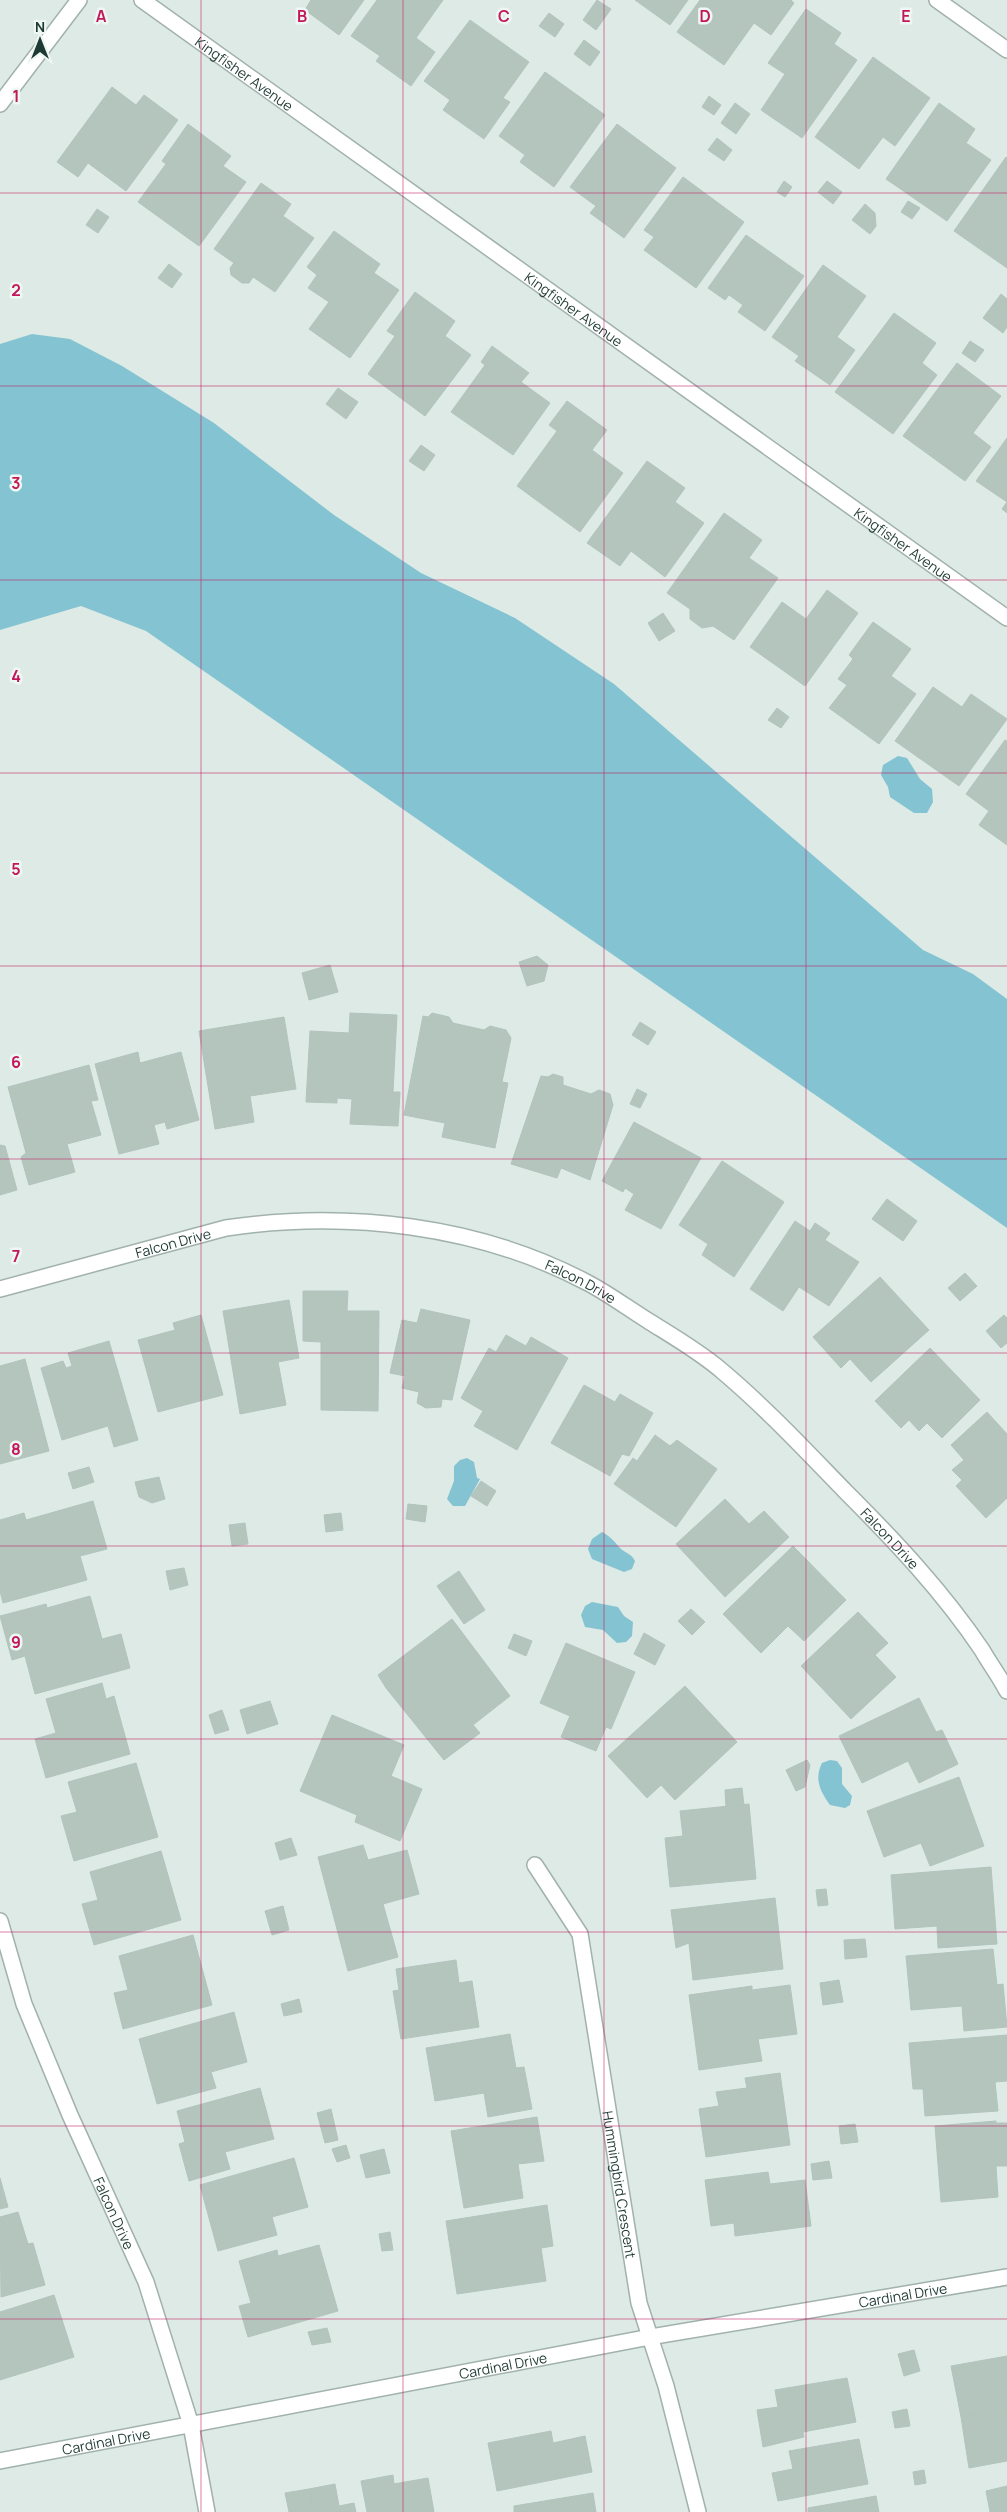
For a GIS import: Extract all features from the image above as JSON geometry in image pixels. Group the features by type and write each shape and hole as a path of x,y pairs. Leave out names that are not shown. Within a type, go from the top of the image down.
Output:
{"street":[{"path":"0,104 79,0"},
{"name":"Kingfisher Avenue","path":"142,0 1007,618"},
{"path":"937,0 1007,50"},
{"name":"Falcon Drive","path":"0,1289 226,1228 255,1224 338,1221 418,1227 477,1240 538,1260 588,1283 670,1335 720,1369 751,1397 888,1534 967,1628 1007,1691"},
{"name":"Hummingbird Crescent","path":"535,1865 580,1934 639,2303 666,2386 698,2512"},
{"name":"Falcon Drive","path":"0,1921 27,2012 70,2115 146,2282 191,2425 207,2512"},
{"name":"Cardinal Drive","path":"0,2461 650,2337 1007,2276"}],"water":[{"path":"32,334 70,339 122,366 214,423 334,515 421,573 515,618 614,684 923,950 973,974 1007,999 1007,1228 146,631 81,606 0,630 0,344"},
{"path":"898,756 907,758 920,779 932,789 933,802 927,813 914,813 890,797 888,787 881,775 883,765"},
{"path":"467,1458 474,1462 477,1478 480,1479 465,1506 453,1506 447,1499 454,1481 454,1466 460,1460"},
{"path":"602,1532 633,1558 635,1561 632,1569 624,1572 592,1559 588,1549 592,1539"},
{"path":"592,1602 618,1607 624,1616 633,1622 632,1636 626,1642 617,1643 603,1630 585,1627 581,1615 585,1606"},
{"path":"830,1760 837,1761 842,1768 842,1784 852,1796 850,1805 845,1808 830,1805 819,1785 818,1774 822,1763"}],"building":[{"path":"311,0 364,0 339,35 305,10"},
{"path":"377,0 443,0 416,38 435,52 411,86 376,61 380,56 351,36"},
{"path":"597,0 611,9 596,30 583,20"},
{"path":"635,0 688,0 670,25"},
{"path":"700,0 791,0 794,3 771,35 754,23 724,65 677,32"},
{"path":"806,9 841,33 834,44 857,60 802,138 761,110 785,74 768,63"},
{"path":"549,13 564,24 555,37 539,26"},
{"path":"470,20 529,62 503,98 510,102 484,139 443,110 450,100 424,81"},
{"path":"584,40 600,52 590,66 574,54"},
{"path":"873,57 930,98 895,146 883,137 859,169 815,137"},
{"path":"545,72 605,115 554,187 520,162 525,155 499,136"},
{"path":"112,87 136,105 144,95 178,120 126,191 88,163 78,177 57,162"},
{"path":"709,96 721,105 714,115 702,107"},
{"path":"735,103 750,114 736,134 721,123"},
{"path":"939,103 975,129 966,143 991,160 947,221 886,179"},
{"path":"188,124 231,156 223,166 246,182 199,246 138,202 166,164 162,161"},
{"path":"617,124 676,168 624,238 590,213 596,206 570,187"},
{"path":"717,138 732,150 724,161 708,150"},
{"path":"1007,158 1007,268 954,231"},
{"path":"683,177 744,222 696,288 644,250 654,237 644,230"},
{"path":"784,181 792,187 785,197 777,192"},
{"path":"827,181 842,192 833,204 818,192"},
{"path":"261,183 291,204 283,216 314,238 275,292 253,277 249,283 242,283 231,275 230,268 234,263 214,249"},
{"path":"908,201 920,208 912,219 901,212"},
{"path":"865,204 875,213 876,226 870,234 852,220"},
{"path":"97,209 109,217 98,233 86,225"},
{"path":"334,231 380,264 374,273 399,290 350,358 309,329 329,302 308,288 317,275 307,267"},
{"path":"746,235 804,276 765,331 738,312 743,305 729,295 725,300 708,288"},
{"path":"169,264 182,274 172,288 158,278"},
{"path":"823,265 866,296 837,337 855,350 830,385 795,361 799,356 772,337"},
{"path":"415,292 455,321 445,336 471,355 425,416 368,374 395,336 387,331"},
{"path":"1001,294 1007,299 1007,327 1003,333 983,318"},
{"path":"894,313 936,343 922,363 937,375 893,434 835,392"},
{"path":"970,341 984,350 975,362 962,353"},
{"path":"492,346 529,373 521,382 550,403 513,455 451,412 485,365 481,362"},
{"path":"957,363 1001,396 973,433 991,447 965,481 903,436"},
{"path":"338,388 358,402 346,419 326,404"},
{"path":"567,401 607,430 592,450 623,473 580,532 517,486 557,431 549,425"},
{"path":"1007,438 1007,502 976,481"},
{"path":"421,445 435,455 424,471 409,461"},
{"path":"647,461 685,488 675,502 704,523 665,577 631,551 620,566 587,543"},
{"path":"1007,502 1007,513 1002,509"},
{"path":"724,513 762,540 749,558 778,578 734,640 713,626 702,628 690,619 690,609 667,593"},
{"path":"827,590 858,613 805,686 750,647 782,602 806,619"},
{"path":"663,613 675,631 659,641 648,623"},
{"path":"873,622 911,649 891,676 916,694 879,744 829,708 847,685 838,679 853,659 849,655"},
{"path":"933,687 962,707 971,694 1007,719 959,786 895,741"},
{"path":"777,708 789,717 781,728 768,720"},
{"path":"1005,740 1007,741 1007,845 979,825 989,811 966,794"},
{"path":"537,956 548,965 544,981 527,986 519,962"},
{"path":"330,965 338,992 309,1000 302,973"},
{"path":"350,1013 397,1015 393,1092 400,1092 398,1126 350,1124 352,1099 337,1098 337,1103 306,1102 310,1031 349,1033"},
{"path":"432,1013 449,1017 453,1023 484,1030 490,1026 506,1030 511,1038 502,1082 508,1083 495,1148 442,1137 445,1123 404,1115 423,1016 428,1017"},
{"path":"284,1017 296,1089 250,1096 254,1122 215,1129 199,1031"},
{"path":"640,1022 656,1032 648,1045 632,1035"},
{"path":"138,1052 140,1063 181,1052 199,1120 167,1129 165,1122 154,1125 159,1144 119,1154 95,1064"},
{"path":"89,1065 98,1100 91,1101 101,1135 67,1144 75,1172 29,1185 21,1157 26,1153 8,1087"},
{"path":"553,1074 563,1077 563,1085 591,1094 599,1090 610,1094 613,1105 590,1180 561,1168 557,1178 511,1164 541,1076 548,1077"},
{"path":"637,1089 647,1094 640,1108 630,1104"},
{"path":"634,1122 701,1158 661,1229 625,1210 634,1194 625,1188 623,1192 602,1181"},
{"path":"0,1145 5,1146 17,1190 0,1195"},
{"path":"722,1161 784,1202 734,1277 702,1255 708,1244 679,1225"},
{"path":"887,1199 917,1221 903,1241 872,1219"},
{"path":"795,1221 810,1231 815,1223 830,1233 825,1240 859,1262 829,1306 799,1287 783,1311 750,1289"},
{"path":"965,1273 977,1286 960,1301 948,1288"},
{"path":"880,1277 929,1330 871,1382 850,1359 841,1368 813,1337"},
{"path":"303,1291 348,1291 347,1311 379,1311 378,1411 321,1410 321,1342 303,1341"},
{"path":"289,1300 299,1358 278,1362 286,1405 240,1414 223,1311"},
{"path":"421,1309 470,1320 452,1400 442,1399 441,1407 426,1408 417,1403 419,1392 402,1388 405,1376 390,1373 402,1320 417,1323"},
{"path":"201,1315 223,1395 158,1412 138,1340 175,1330 173,1323"},
{"path":"1004,1315 1007,1318 1007,1343 1001,1348 986,1331"},
{"path":"506,1335 526,1346 531,1337 568,1358 517,1450 474,1426 483,1411 461,1398 489,1348 496,1352"},
{"path":"109,1341 138,1440 114,1447 108,1426 62,1440 41,1368 63,1361 66,1368 72,1366 68,1353"},
{"path":"930,1348 980,1400 942,1438 927,1423 919,1431 909,1420 901,1428 875,1401"},
{"path":"25,1359 49,1451 0,1464 0,1366"},
{"path":"584,1385 615,1402 620,1394 653,1413 629,1456 622,1454 610,1476 551,1443"},
{"path":"987,1412 1007,1434 1007,1498 986,1518 956,1486 962,1480 952,1470 964,1460 951,1445"},
{"path":"655,1435 670,1446 677,1440 717,1469 676,1527 614,1484 633,1458 637,1461"},
{"path":"89,1467 94,1482 73,1489 68,1473"},
{"path":"159,1477 165,1499 152,1503 139,1497 135,1482"},
{"path":"481,1481 496,1491 487,1506 471,1496"},
{"path":"725,1499 749,1524 764,1511 789,1537 725,1597 676,1544"},
{"path":"93,1501 107,1549 80,1556 87,1580 3,1603 0,1591 0,1520 24,1513 26,1520"},
{"path":"408,1504 427,1506 425,1522 406,1519"},
{"path":"341,1513 343,1530 326,1532 324,1515"},
{"path":"245,1523 248,1544 232,1546 229,1525"},
{"path":"793,1546 846,1600 804,1641 788,1626 761,1653 723,1614"},
{"path":"184,1568 188,1585 170,1590 166,1571"},
{"path":"459,1571 485,1610 464,1624 437,1586"},
{"path":"90,1596 102,1639 121,1634 130,1668 35,1694 25,1656 12,1660 0,1616 46,1604 47,1608"},
{"path":"691,1609 705,1622 692,1635 678,1621"},
{"path":"858,1612 888,1643 875,1655 896,1677 851,1719 801,1666"},
{"path":"452,1619 510,1696 473,1725 480,1733 444,1760 386,1688 378,1675"},
{"path":"644,1633 665,1645 655,1665 634,1654"},
{"path":"514,1634 532,1641 526,1656 508,1648"},
{"path":"566,1643 635,1672 611,1729 606,1727 596,1751 561,1737 570,1716 540,1703"},
{"path":"102,1683 106,1699 114,1696 130,1754 46,1778 35,1739 56,1733 46,1699"},
{"path":"685,1686 737,1742 675,1800 661,1785 647,1798 608,1756"},
{"path":"919,1698 936,1732 942,1730 958,1764 919,1783 908,1761 862,1783 839,1736"},
{"path":"270,1701 278,1724 247,1734 240,1710"},
{"path":"222,1710 229,1730 215,1734 209,1715"},
{"path":"332,1715 404,1745 391,1776 422,1789 400,1841 355,1822 357,1815 300,1791"},
{"path":"807,1760 810,1765 805,1787 796,1791 786,1770"},
{"path":"136,1763 158,1837 74,1861 61,1816 77,1812 68,1782"},
{"path":"959,1777 984,1846 930,1866 921,1843 884,1857 867,1811"},
{"path":"742,1788 744,1805 726,1807 725,1790"},
{"path":"749,1804 756,1879 670,1887 665,1838 683,1836 680,1811"},
{"path":"291,1838 297,1855 280,1860 275,1843"},
{"path":"363,1845 368,1860 407,1850 419,1894 383,1904 398,1957 348,1971 318,1857"},
{"path":"161,1851 181,1920 94,1945 82,1904 98,1900 90,1872"},
{"path":"991,1867 997,1944 938,1948 937,1926 895,1929 891,1875"},
{"path":"826,1889 828,1905 818,1906 816,1890"},
{"path":"775,1898 783,1969 693,1980 689,1943 676,1948 671,1910"},
{"path":"283,1906 289,1930 272,1935 265,1911"},
{"path":"193,1935 212,2005 123,2029 114,1993 128,1990 119,1956"},
{"path":"865,1939 867,1957 845,1959 844,1940"},
{"path":"993,1949 997,1985 1003,1984 1007,2027 964,2031 962,2006 911,2010 906,1956"},
{"path":"456,1960 459,1983 472,1981 479,2027 401,2039 393,1991 399,1990 396,1969"},
{"path":"839,1980 843,2002 823,2005 820,1983"},
{"path":"790,1985 797,2034 758,2039 762,2061 699,2070 689,1995 752,1986 752,1990"},
{"path":"299,1999 302,2012 284,2016 281,2004"},
{"path":"234,2012 247,2062 211,2072 216,2088 157,2104 139,2039"},
{"path":"510,2034 516,2068 524,2067 532,2109 488,2117 484,2093 435,2101 426,2048"},
{"path":"1007,2035 1007,2081 995,2082 998,2111 925,2116 923,2089 913,2089 909,2043"},
{"path":"780,2073 790,2145 706,2157 699,2109 719,2106 716,2092 747,2088 745,2078"},
{"path":"260,2088 274,2139 225,2152 230,2169 189,2181 179,2144 185,2142 177,2111"},
{"path":"331,2109 338,2140 325,2143 317,2113"},
{"path":"537,2117 544,2161 518,2164 523,2198 464,2208 451,2131"},
{"path":"996,2121 996,2123 1007,2123 1007,2166 996,2166 998,2197 941,2202 935,2126"},
{"path":"855,2124 858,2142 841,2144 839,2126"},
{"path":"346,2145 350,2158 337,2162 332,2149"},
{"path":"384,2149 390,2173 366,2178 360,2155"},
{"path":"294,2158 308,2207 272,2217 277,2235 218,2251 200,2185"},
{"path":"829,2161 832,2178 813,2180 811,2164"},
{"path":"768,2172 770,2184 805,2180 811,2226 735,2236 734,2223 711,2226 705,2180"},
{"path":"0,2178 8,2207 0,2209"},
{"path":"547,2205 553,2246 541,2248 546,2281 457,2294 446,2221"},
{"path":"18,2212 28,2244 33,2243 45,2285 1,2297 0,2217"},
{"path":"390,2232 393,2250 382,2251 379,2234"},
{"path":"319,2245 338,2311 248,2337 239,2306 251,2303 239,2261 277,2250 278,2256"},
{"path":"54,2295 74,2357 0,2380 0,2312"},
{"path":"327,2328 331,2342 312,2345 308,2332"},
{"path":"914,2350 920,2371 904,2376 898,2354"},
{"path":"1007,2356 1007,2409 961,2417 951,2366"},
{"path":"847,2378 856,2422 803,2432 804,2437 763,2447 757,2410 778,2407 775,2390"},
{"path":"907,2409 910,2426 895,2428 892,2412"},
{"path":"1007,2409 1007,2461 969,2468 961,2417"},
{"path":"551,2431 553,2443 585,2436 592,2472 497,2491 488,2443"},
{"path":"859,2439 868,2484 778,2501 772,2473 793,2469 789,2451"},
{"path":"924,2470 926,2483 915,2485 913,2472"},
{"path":"393,2475 394,2484 428,2478 434,2512 367,2512 361,2481"},
{"path":"335,2484 339,2506 354,2503 356,2512 313,2512 309,2489"},
{"path":"1007,2486 1007,2512 990,2512 986,2491"},
{"path":"309,2489 313,2512 289,2512 285,2493"},
{"path":"593,2493 596,2512 514,2512 514,2506"},
{"path":"876,2496 879,2512 808,2512 808,2508"}]}
